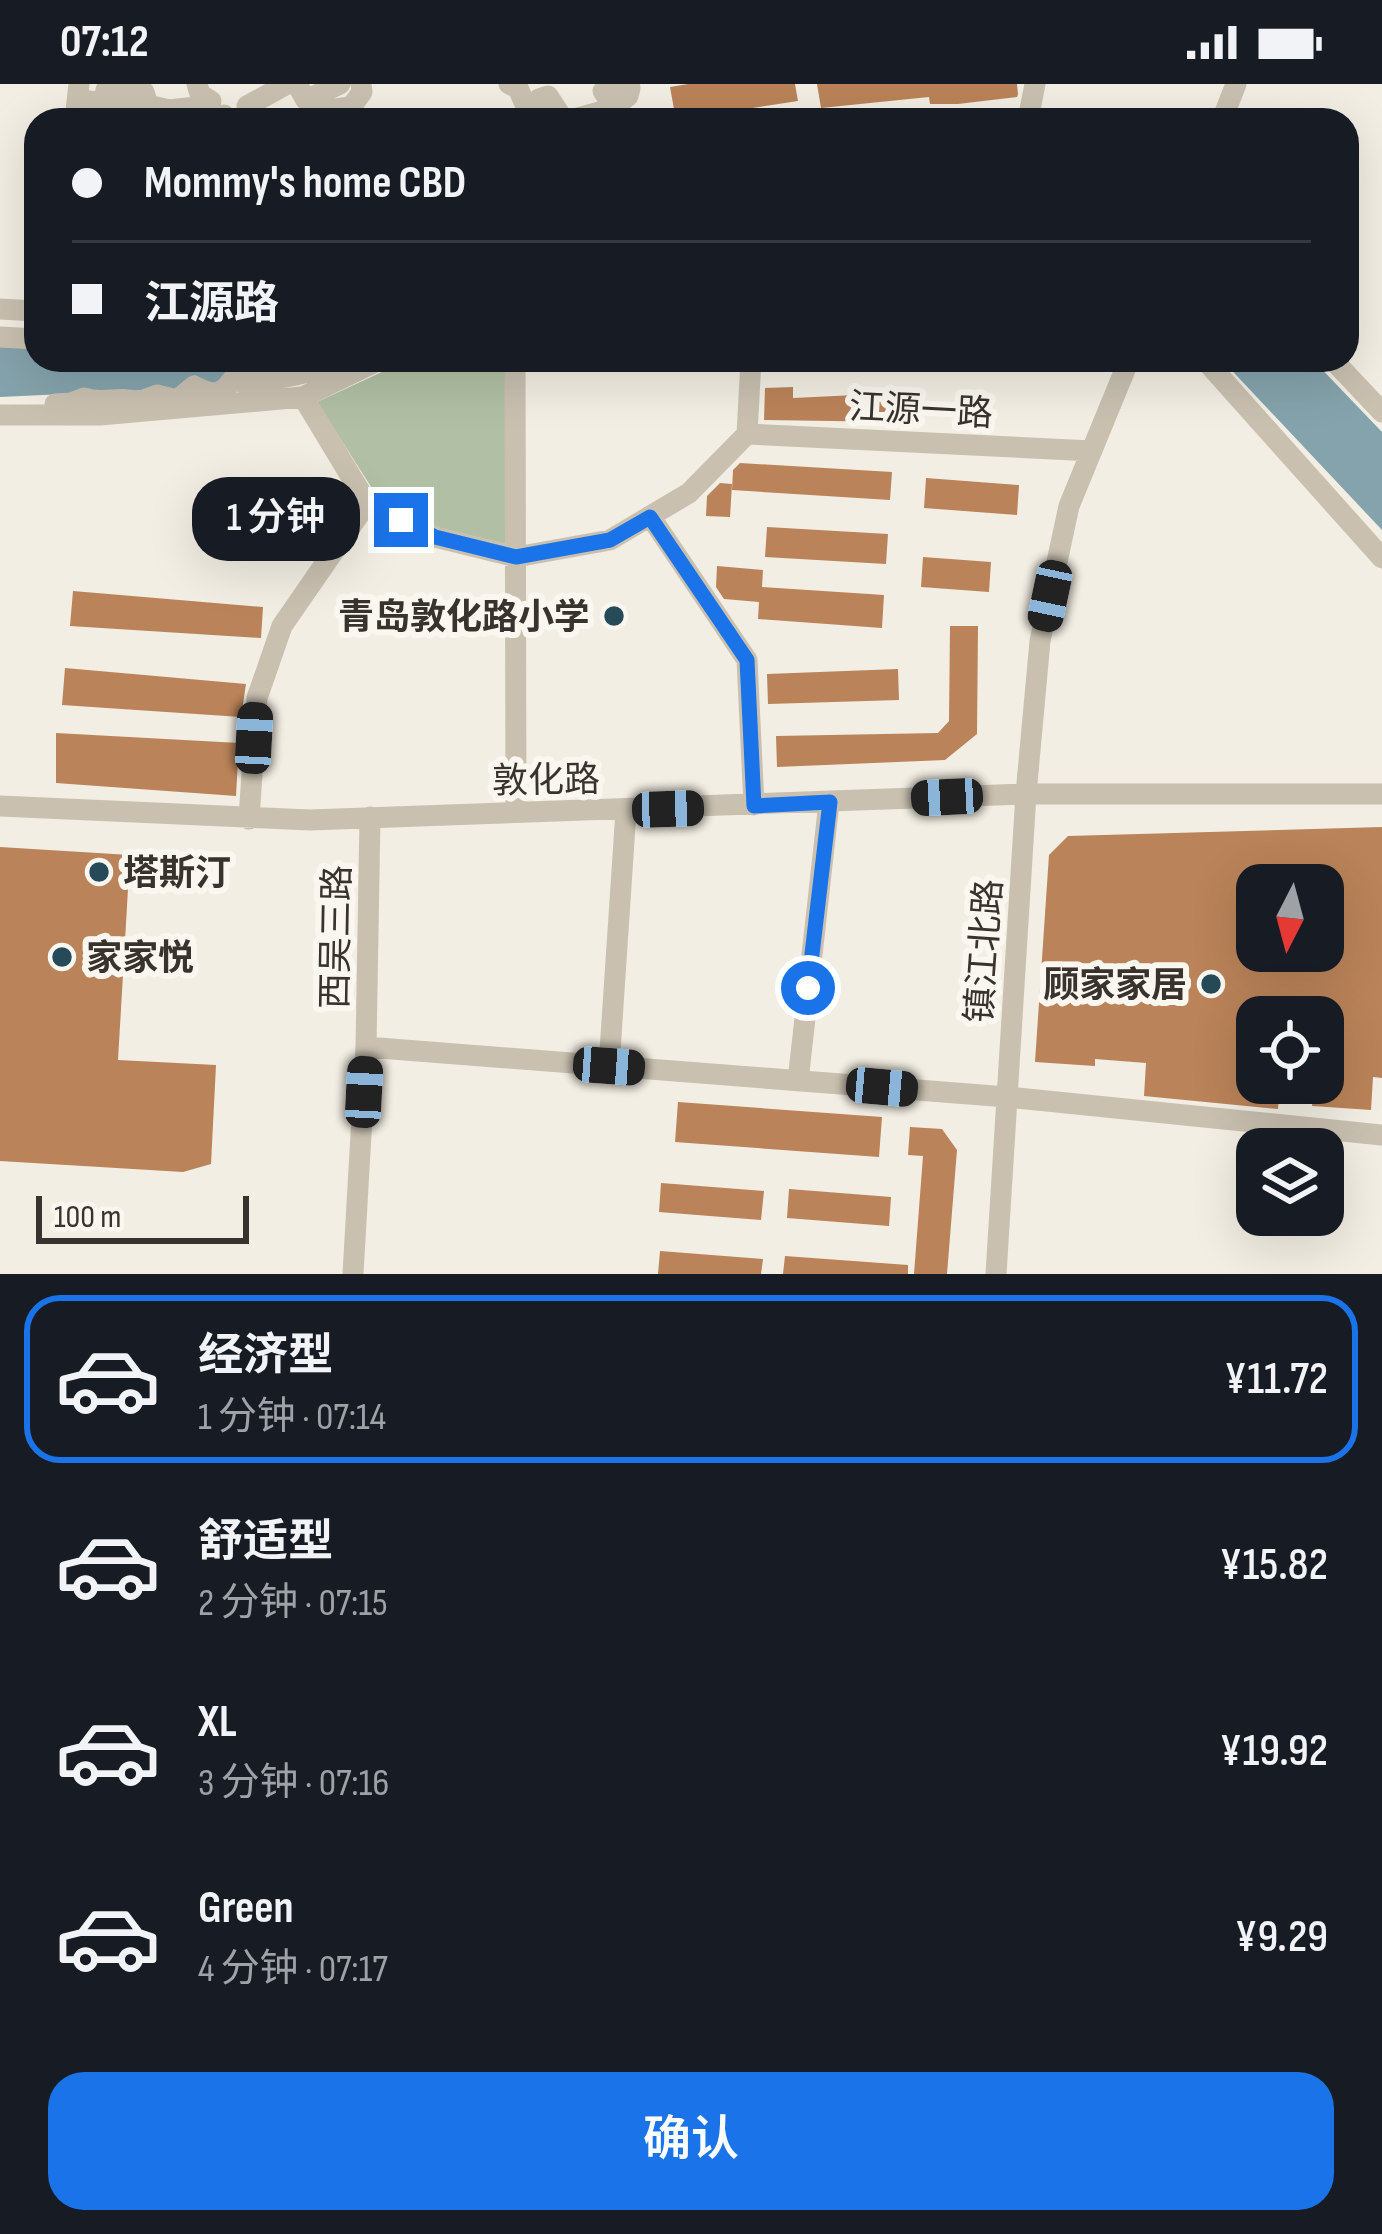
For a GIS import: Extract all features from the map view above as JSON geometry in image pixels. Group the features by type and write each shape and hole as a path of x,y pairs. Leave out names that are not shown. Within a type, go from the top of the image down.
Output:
{"street":[{"path":"218,107 287,84"},
{"path":"304,91 340,84"},
{"path":"509,84 518,88 527,108"},
{"path":"610,93 618,104 628,96 626,84"},
{"path":"536,108 539,99 548,96 556,108"},
{"path":"77,101 156,108"},
{"path":"0,403 71,404 84,398 99,403 124,396 138,402 157,395 177,400 194,386 211,394 219,393 232,380 250,384 309,372"},
{"path":"0,415 100,415 303,397 355,372"},
{"path":"515,372 516,811"},
{"path":"303,397 367,503 435,537 516,557 610,540 689,493 747,434 750,372"},
{"name":"镇江北路","path":"995,1274 1040,640 1069,506 1125,372"},
{"path":"1216,372 1382,558"},
{"path":"1344,372 1382,412"},
{"name":"江源一路","path":"747,434 1092,451"},
{"path":"249,819 256,698 282,626 367,503"},
{"path":"650,517 747,660 754,806"},
{"name":"敦化路","path":"0,806 249,819 626,811 1026,794 1382,794"},
{"path":"798,1081 830,802"},
{"path":"609,1066 626,811"},
{"name":"西吴三路","path":"353,1274 366,1047 370,817"},
{"path":"366,1047 1007,1096 1382,1135"}],"green space":[{"path":"382,372 505,372 506,544 439,528 375,493 317,402"}],"water":[{"path":"0,343 24,344 24,372 271,372 215,387 0,397"},
{"path":"1233,372 1324,372 1382,432 1382,530"}],"building":[{"path":"795,84 798,101 753,108 674,108 670,87"},
{"path":"817,84 1017,84 1018,94 958,104 930,104 929,97 821,108"},
{"path":"793,387 793,398 897,393 898,422 764,420 765,388"},
{"path":"740,463 892,472 890,500 732,490 733,470"},
{"path":"926,478 1019,485 1017,515 924,508"},
{"path":"720,483 732,484 730,517 706,516 707,496"},
{"path":"767,527 888,534 886,564 765,557"},
{"path":"923,557 991,562 989,592 921,587"},
{"path":"717,566 763,570 762,587 884,595 882,628 758,619 759,602 724,599 716,587"},
{"path":"73,591 263,607 261,638 70,626"},
{"path":"950,626 978,626 977,734 945,760 777,767 776,736 938,733 949,721"},
{"path":"65,668 246,684 241,717 62,705"},
{"path":"898,669 899,700 768,704 767,674"},
{"path":"56,733 239,743 236,796 56,783"},
{"name":"顾家家居","path":"1382,827 1382,1078 1373,1077 1371,1110 1312,1106 1344,1104 1344,996 1236,996 1236,1104 1278,1104 1278,1109 1144,1096 1146,1063 1035,1062 1049,855 1068,836"},
{"name":"家家悦","path":"0,847 130,855 118,1060 216,1065 211,1164 183,1172 0,1161"},
{"path":"678,1102 882,1117 879,1157 675,1142"},
{"path":"910,1127 942,1129 957,1150 947,1274 914,1274 923,1156 908,1155"},
{"path":"661,1183 764,1191 761,1220 659,1212"},
{"path":"789,1189 891,1197 889,1226 787,1218"},
{"path":"660,1251 763,1259 761,1274 658,1274"},
{"path":"785,1256 908,1265 908,1274 783,1274"}],"place":[{"name":"青岛敦化路小学","path":"614,616"},
{"name":"塔斯汀","path":"99,872"},
{"name":"家家悦","path":"62,957"},
{"name":"顾家家居","path":"1211,984"}],"route":[{"path":"401,520 435,537 516,557 610,540 650,517 747,660 754,806 830,802 808,988"}]}
